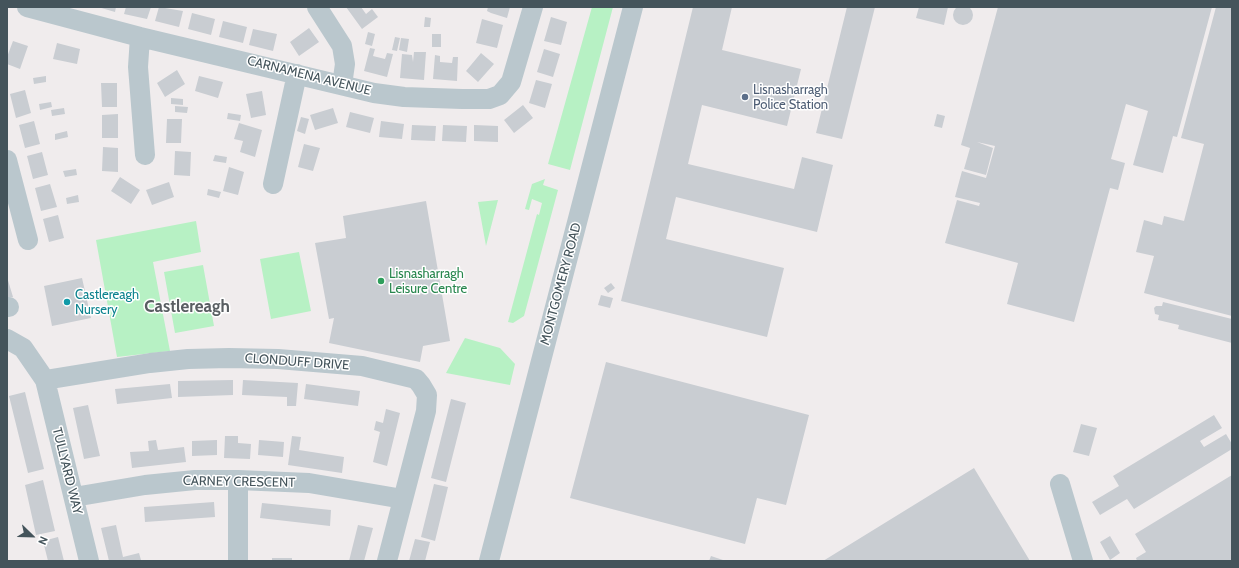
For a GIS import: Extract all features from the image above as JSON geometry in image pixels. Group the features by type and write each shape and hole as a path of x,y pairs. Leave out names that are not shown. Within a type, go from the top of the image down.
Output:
{"street":[{"name":"CARNAMENA AVENUE","path":"28,7 374,93 404,97 489,99 500,95 511,82 533,7"},
{"path":"317,7 342,46 345,64 342,85"},
{"name":"MONTGOMERY ROAD","path":"489,561 633,7"},
{"path":"140,36 138,67 145,155"},
{"path":"273,184 297,74"},
{"path":"7,160 28,240"},
{"path":"7,339 23,348 45,380"},
{"name":"CLONDUFF DRIVE","path":"45,380 150,363 188,359 229,358 278,359 362,366 416,379 427,395 426,411 387,561"},
{"name":"TULLYARD WAY","path":"45,380 89,561"},
{"name":"CARNEY CRESCENT","path":"74,497 145,485 188,480 238,480 309,483 403,498"},
{"path":"238,480 238,561"},
{"path":"1060,484 1083,561"}],"green space":[{"path":"592,7 613,7 570,170 548,164"},
{"path":"545,179 543,185 558,190 524,316 513,323 508,322 537,214 539,215 542,203 532,199 529,210 525,209 532,184"},
{"path":"498,200 486,246 478,202"},
{"path":"196,221 201,252 153,262 170,351 117,357 96,240"},
{"path":"299,252 311,311 271,319 260,259"},
{"path":"203,265 214,326 175,333 164,272"},
{"path":"465,338 500,348 515,364 510,385 446,373"}],"building":[{"path":"963,5 970,8 973,15 970,22 963,25 956,22 953,15 956,8"},
{"path":"98,7 116,7 115,12"},
{"path":"126,7 151,7 147,19 124,14"},
{"path":"159,7 183,11 179,27 155,21"},
{"path":"346,7 361,7 366,14 372,9 378,17 362,29"},
{"path":"488,7 510,7 507,18 487,11"},
{"path":"693,7 732,7 722,50 801,69 787,126 702,105 688,164 794,189 802,157 833,165 817,232 676,197 666,239 784,268 767,337 621,301"},
{"path":"847,7 875,7 842,139 816,133"},
{"path":"919,7 948,7 944,25 916,18"},
{"path":"998,7 1212,7 1177,137 1173,136 1163,173 1133,165 1148,111 1126,104 1111,159 1125,163 1118,190 1110,188 1074,322 1007,304 1018,263 945,243 957,200 979,206 980,203 955,197 962,171 986,178 995,146 977,142 993,148 986,175 964,169 970,148 961,145"},
{"path":"1216,7 1232,7 1232,316 1144,293 1154,256 1136,252 1144,220 1162,225 1164,216 1184,221 1204,144 1181,138"},
{"path":"192,13 215,19 211,35 188,29"},
{"path":"425,17 431,18 430,27 424,27"},
{"path":"551,17 567,22 561,45 544,41"},
{"path":"482,19 503,25 497,48 476,43"},
{"path":"223,21 247,27 243,43 219,37"},
{"path":"309,28 319,42 299,56 290,42"},
{"path":"253,29 277,34 273,51 249,45"},
{"path":"368,32 375,34 372,46 365,44"},
{"path":"432,34 441,34 441,47 432,47"},
{"path":"395,37 400,38 397,51 392,50"},
{"path":"401,38 409,39 407,52 399,50"},
{"path":"13,41 28,46 20,69 7,64 7,57"},
{"path":"57,43 80,49 77,64 53,59"},
{"path":"370,48 375,49 373,56 385,59 387,53 393,54 387,77 364,71"},
{"path":"544,49 560,54 553,77 537,72"},
{"path":"414,52 426,52 424,80 400,78 402,54 412,55 413,62"},
{"path":"481,53 494,64 478,82 466,71"},
{"path":"435,55 440,56 440,62 452,63 453,57 458,57 457,81 433,79"},
{"path":"177,70 185,84 165,97 157,83"},
{"path":"46,76 46,82 34,84 33,78"},
{"path":"199,76 223,82 218,98 195,91"},
{"path":"536,80 552,84 545,108 529,103"},
{"path":"101,83 117,83 117,107 102,107"},
{"path":"25,90 31,113 16,118 10,94"},
{"path":"262,91 266,115 251,118 246,94"},
{"path":"171,98 183,99 183,105 171,104"},
{"path":"51,102 52,107 40,110 39,104"},
{"path":"523,105 533,118 514,133 504,120"},
{"path":"175,106 188,107 187,113 175,112"},
{"path":"64,108 65,114 52,116 51,110"},
{"path":"333,108 338,123 315,130 310,115"},
{"path":"350,112 374,118 370,133 346,127"},
{"path":"228,113 241,115 240,121 227,119"},
{"path":"118,114 118,138 102,138 102,115"},
{"path":"937,114 945,116 942,128 934,126"},
{"path":"301,117 309,119 305,134 297,131"},
{"path":"167,119 182,119 181,143 166,143"},
{"path":"34,121 40,144 25,148 19,125"},
{"path":"381,121 404,124 402,139 379,137"},
{"path":"239,123 262,130 255,157 240,152 243,141 234,139"},
{"path":"412,125 436,126 435,141 411,140"},
{"path":"443,125 467,126 466,142 442,141"},
{"path":"474,125 498,126 498,142 474,141"},
{"path":"67,131 68,137 55,140 55,134"},
{"path":"304,144 320,148 313,171 298,167"},
{"path":"103,147 118,148 118,172 102,171"},
{"path":"175,151 191,152 190,176 174,175"},
{"path":"42,152 48,175 33,179 27,156"},
{"path":"215,155 227,157 226,163 213,161"},
{"path":"229,167 244,172 238,195 223,191"},
{"path":"76,169 77,175 65,177 63,171"},
{"path":"120,177 140,190 131,204 111,191"},
{"path":"169,182 174,197 152,205 146,190"},
{"path":"50,184 57,207 41,211 35,188"},
{"path":"208,189 221,192 219,198 207,195"},
{"path":"78,195 79,202 67,204 66,198"},
{"name":"Lisnasharragh Leisure Centre","path":"426,201 450,341 423,346 420,362 329,343 334,318 329,319 315,243 346,238 343,216"},
{"path":"58,215 64,238 49,242 43,219"},
{"path":"7,277 13,297 7,298"},
{"name":"Castlereagh Nursery","path":"82,278 91,318 52,326 44,286"},
{"path":"611,283 615,288 608,293 604,288"},
{"path":"601,295 613,298 610,308 598,305"},
{"path":"1163,302 1232,319 1232,343 1178,329 1179,325 1158,320 1159,315 1155,314 1154,308 1156,306 1162,306"},
{"path":"606,362 809,415 786,505 757,498 745,544 570,498"},
{"path":"233,380 233,395 178,397 178,381"},
{"path":"243,380 298,383 296,406 287,406 287,397 242,395"},
{"path":"170,384 172,398 117,404 115,389"},
{"path":"306,384 360,391 358,406 304,399"},
{"path":"25,392 44,469 28,473 9,396"},
{"path":"451,399 466,403 446,482 431,478"},
{"path":"88,405 100,456 84,459 73,408"},
{"path":"386,409 400,413 387,466 373,462 380,432 374,430 376,421 383,423"},
{"path":"1214,415 1222,428 1200,441 1204,447 1226,434 1232,444 1232,449 1134,509 1127,499 1100,515 1092,502 1119,486 1113,476"},
{"path":"1081,424 1097,428 1089,456 1073,452"},
{"path":"225,436 238,436 238,443 251,444 250,459 224,458"},
{"path":"292,436 301,437 299,450 344,457 342,473 288,465"},
{"path":"156,440 158,450 184,447 186,462 132,468 130,452 149,451 148,441"},
{"path":"217,440 217,455 192,456 192,441"},
{"path":"259,440 284,442 283,457 258,455"},
{"path":"974,468 1030,561 823,561"},
{"path":"1232,475 1232,561 1137,561 1136,558 1146,552 1135,534"},
{"path":"43,480 55,531 36,535 25,485"},
{"path":"434,484 448,487 435,541 421,537"},
{"path":"214,502 215,517 145,522 144,507"},
{"path":"262,503 331,510 330,526 260,518"},
{"path":"116,525 123,557 139,553 141,560 109,561 101,528"},
{"path":"358,525 373,528 364,561 349,561"},
{"path":"1110,536 1120,553 1110,560 1100,542"},
{"path":"58,537 64,561 48,561 43,541"},
{"path":"415,539 430,542 425,561 409,561"},
{"path":"711,556 726,561 709,561"},
{"path":"272,558 292,558 292,561 272,561"}],"place":[{"name":"Lisnasharragh Police Station","path":"745,97"},
{"name":"Lisnasharragh Leisure Centre","path":"381,281"},
{"name":"Castlereagh Nursery","path":"67,302"}],"district":[{"name":"Castlereagh","path":"187,307"}]}
